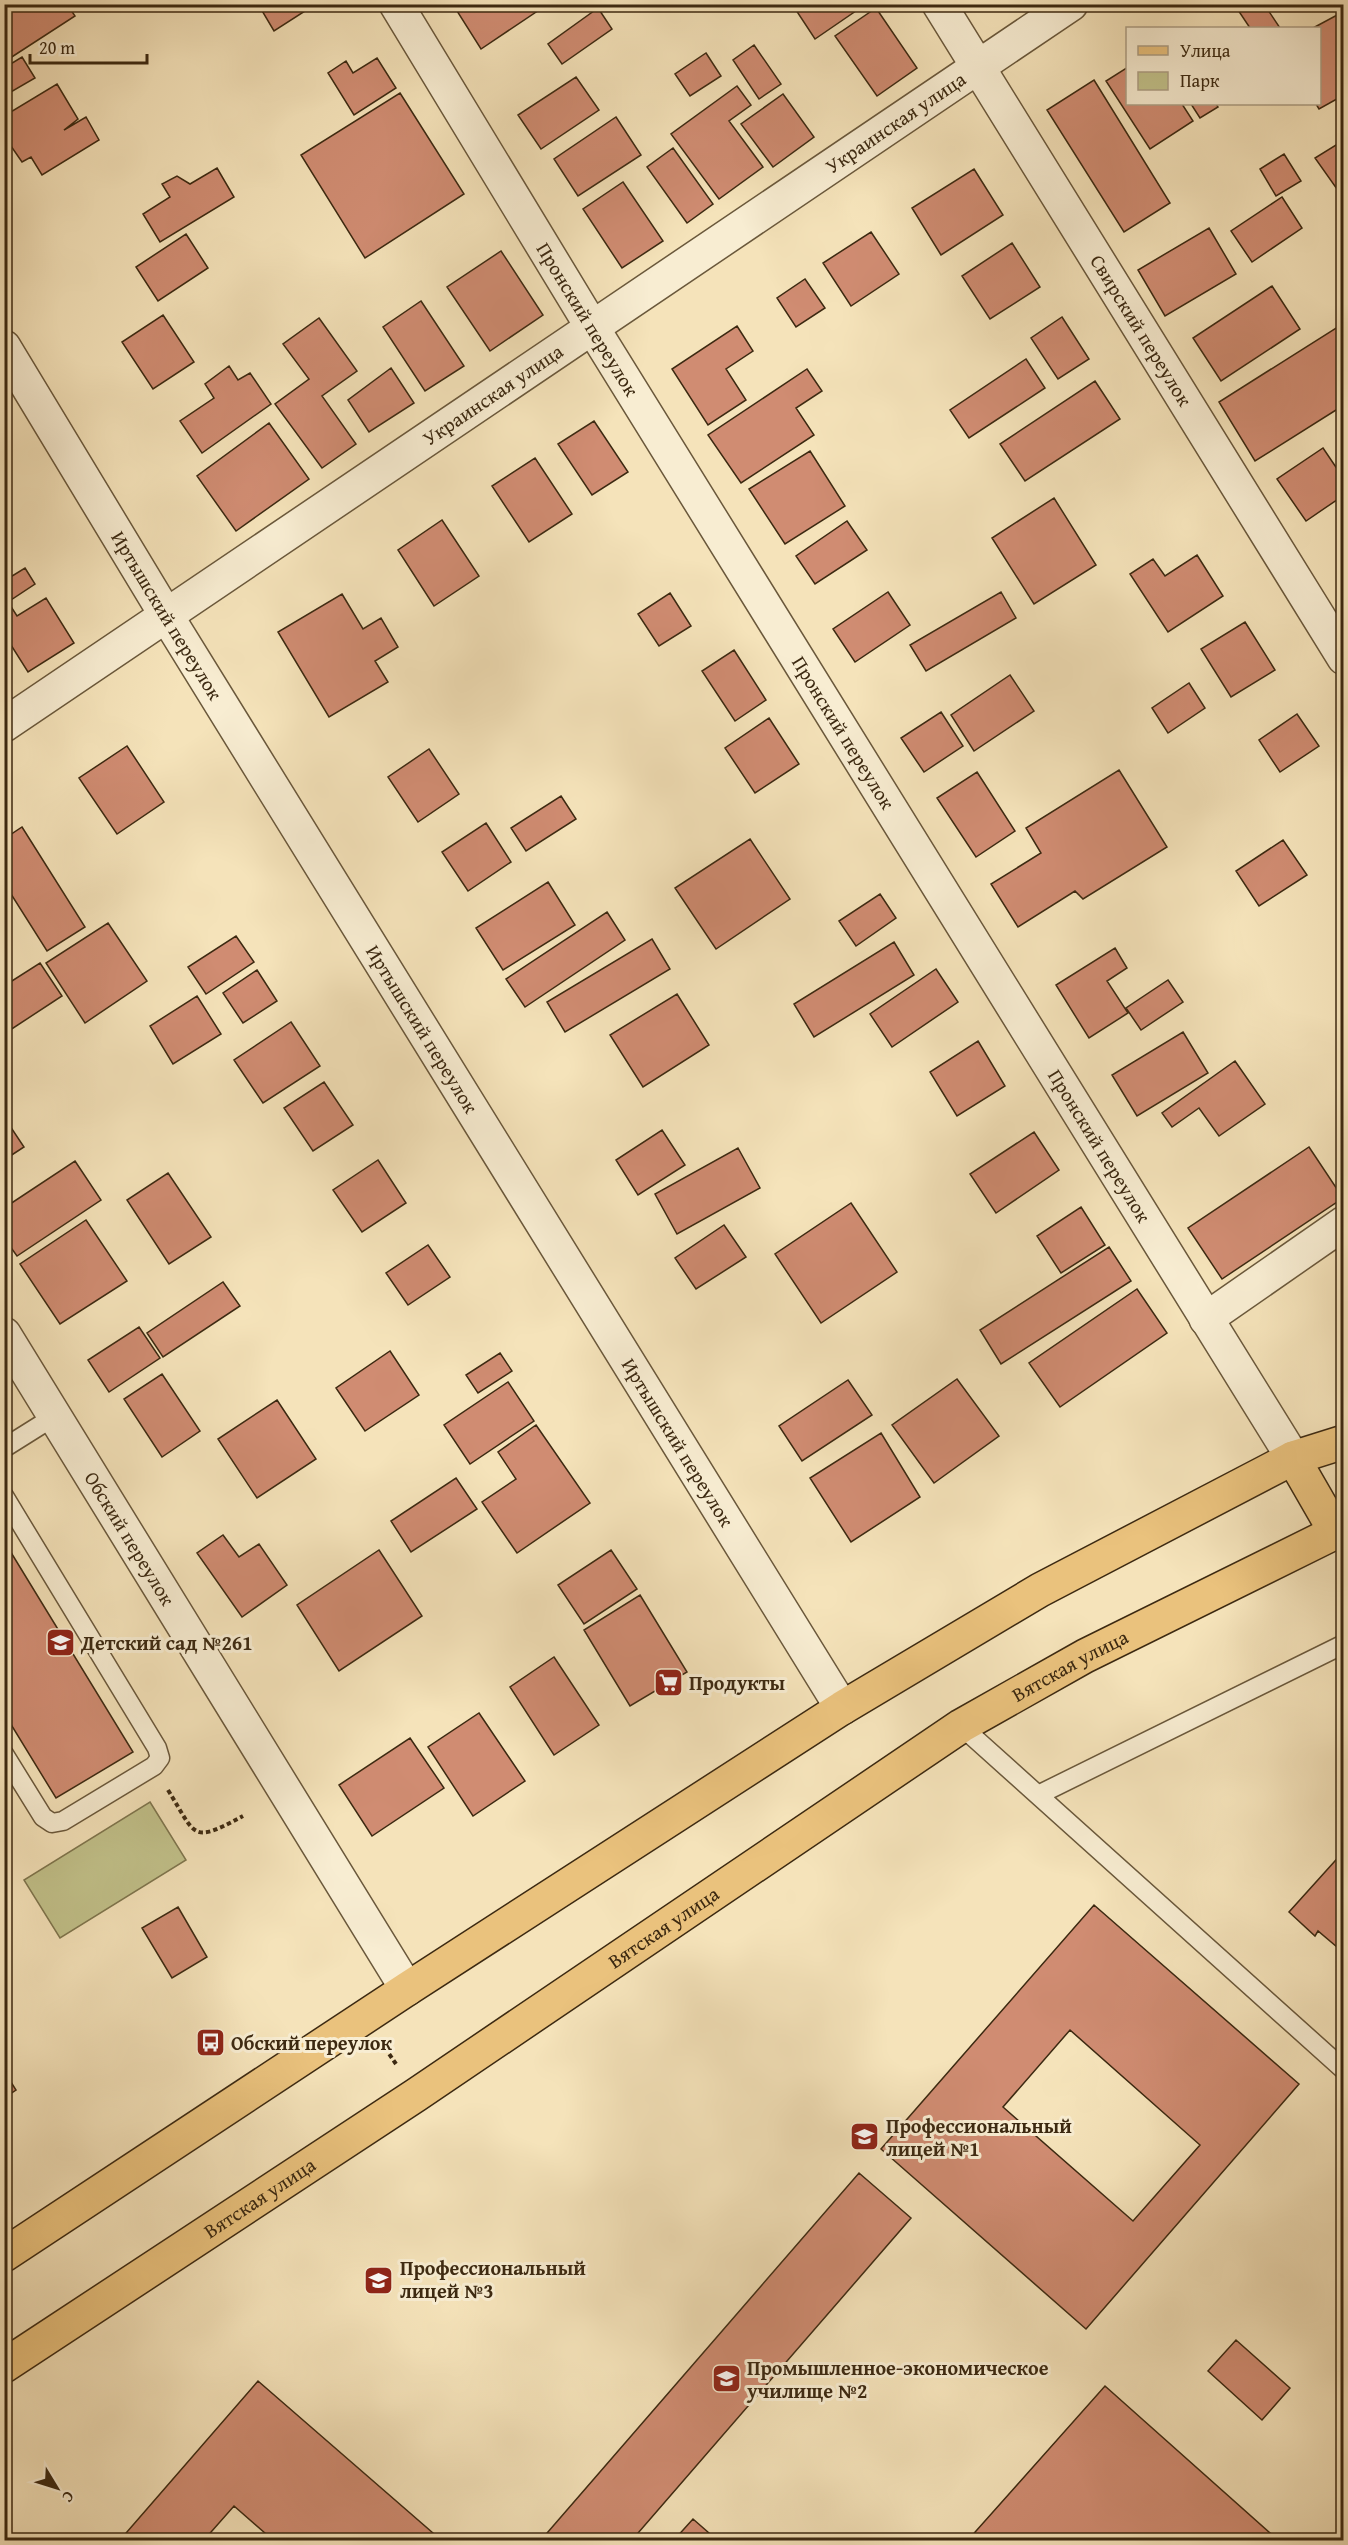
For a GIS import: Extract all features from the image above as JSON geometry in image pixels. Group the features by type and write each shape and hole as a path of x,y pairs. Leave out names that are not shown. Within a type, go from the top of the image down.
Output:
{"main road":[{"path":"4,2255 364,2017 842,1708 1040,1590 1293,1458 1344,1442"},
{"path":"1293,1458 1339,1530"},
{"name":"Вятская улица","path":"4,2366 416,2095 961,1726 1085,1656 1339,1530"}],"street":[{"name":"Пронский переулок","path":"396,4 592,327 1293,1458"},
{"name":"Свирский переулок","path":"939,4 1344,658"},
{"name":"Украинская улица","path":"4,725 1071,4"},
{"name":"Иртышский переулок","path":"4,346 166,615 842,1708"},
{"path":"1206,1319 1344,1223"},
{"name":"Обский переулок","path":"4,1334 407,1989"}],"lane":[{"path":"4,1448 55,1416"},
{"path":"4,1496 157,1748 160,1758 154,1766 63,1821 52,1823 43,1817 4,1754"},
{"path":"1038,1795 1344,1644"},
{"path":"961,1726 1344,2070"}],"path":[{"path":"154,1766 192,1828 201,1834 211,1833 243,1816"},
{"path":"364,2017 416,2095"}],"green space":[{"path":"150,1802 186,1860 60,1938 24,1880"}],"building":[{"path":"4,4 67,4 75,16 4,62"},
{"path":"258,4 316,4 274,31"},
{"path":"467,4 548,4 481,49 457,11"},
{"path":"792,4 866,4 815,39"},
{"path":"1234,4 1264,4 1279,27 1249,27"},
{"path":"598,8 612,29 562,64 548,44"},
{"path":"876,8 917,68 877,96 835,36"},
{"path":"1339,14 1344,21 1344,95 1319,109 1317,105 1321,105 1321,27 1315,27"},
{"path":"754,45 781,84 759,99 733,60"},
{"path":"706,53 721,76 690,96 675,74"},
{"path":"22,57 35,78 4,96 4,68"},
{"path":"377,58 396,88 354,115 328,73 346,61 353,73"},
{"path":"1126,68 1126,105 1183,105 1193,121 1150,149 1106,81"},
{"path":"576,77 599,110 541,149 518,115"},
{"path":"1094,80 1170,203 1124,232 1047,110"},
{"path":"57,84 78,119 64,130 86,117 99,140 42,175 31,157 22,162 4,136 4,128 6,131 11,128 4,116"},
{"path":"737,86 751,105 729,121 763,167 719,199 671,134"},
{"path":"400,93 464,194 365,258 301,155"},
{"path":"783,94 814,137 773,167 741,124"},
{"path":"1192,105 1217,105 1218,107 1200,118"},
{"path":"616,117 641,155 578,196 554,159"},
{"path":"1344,140 1344,199 1315,158"},
{"path":"673,148 713,204 687,223 647,167"},
{"path":"1284,154 1301,181 1276,196 1260,169"},
{"path":"217,168 234,197 160,242 143,214 170,197 162,184 177,176 190,184"},
{"path":"974,169 1003,215 941,255 912,208"},
{"path":"623,182 663,241 622,268 583,209"},
{"path":"1282,197 1302,228 1252,262 1231,231"},
{"path":"1209,228 1236,274 1165,316 1138,270"},
{"path":"871,232 899,274 851,306 823,263"},
{"path":"186,234 208,268 158,301 136,267"},
{"path":"1012,243 1040,287 990,319 962,276"},
{"path":"501,251 543,315 490,351 447,287"},
{"path":"805,279 825,308 796,327 777,298"},
{"path":"1272,286 1300,329 1221,381 1193,338"},
{"path":"421,301 464,366 425,391 383,327"},
{"path":"163,315 194,362 153,389 122,342"},
{"path":"1062,317 1089,359 1058,379 1031,338"},
{"path":"319,318 357,371 322,396 356,444 322,468 275,404 309,379 283,344"},
{"path":"1344,323 1344,405 1255,461 1219,402"},
{"path":"737,326 753,351 726,369 746,400 708,425 672,369"},
{"path":"1026,359 1045,388 969,438 950,410"},
{"path":"229,366 238,380 250,373 271,404 202,453 180,421 214,398 205,384"},
{"path":"391,368 414,403 369,432 348,400"},
{"path":"807,369 822,391 796,408 814,435 741,483 708,435"},
{"path":"1095,381 1120,419 1025,481 1000,444"},
{"path":"594,421 628,472 592,495 558,444"},
{"path":"269,423 309,479 236,531 197,476"},
{"path":"1323,448 1344,479 1344,495 1306,521 1277,479"},
{"path":"810,451 845,506 785,544 749,489"},
{"path":"535,458 572,514 529,542 492,486"},
{"path":"1054,498 1096,565 1034,604 992,538"},
{"path":"442,520 479,576 434,606 398,550"},
{"path":"847,521 867,550 815,584 796,556"},
{"path":"1197,555 1223,596 1168,632 1130,574 1153,559 1165,576"},
{"path":"25,568 35,584 8,602 17,616 46,598 74,643 28,672 4,634 4,581"},
{"path":"888,592 910,625 855,662 833,629"},
{"path":"1001,592 1016,618 926,671 910,645"},
{"path":"670,593 691,626 659,646 638,614"},
{"path":"342,594 363,629 381,618 398,647 375,661 388,682 329,717 278,632"},
{"path":"1245,622 1275,670 1231,697 1201,649"},
{"path":"734,650 766,700 735,721 702,671"},
{"path":"1010,675 1034,711 974,751 951,715"},
{"path":"1189,683 1205,708 1168,733 1152,708"},
{"path":"941,712 963,746 924,772 901,738"},
{"path":"1297,714 1319,746 1280,772 1259,740"},
{"path":"769,718 799,764 755,793 725,748"},
{"path":"127,746 164,802 117,834 79,778"},
{"path":"429,749 459,794 418,822 388,777"},
{"path":"1119,770 1167,847 1083,899 1075,891 1018,927 991,884 1041,853 1026,828"},
{"path":"977,772 1015,831 976,857 937,798"},
{"path":"561,796 576,819 526,851 511,828"},
{"path":"486,823 511,862 468,891 442,852"},
{"path":"22,827 85,927 47,951 4,883 4,839"},
{"path":"750,839 790,899 716,949 675,888"},
{"path":"1283,840 1307,875 1259,906 1236,871"},
{"path":"548,882 575,925 503,970 476,928"},
{"path":"880,894 896,918 856,946 839,921"},
{"path":"607,912 625,940 525,1007 506,979"},
{"path":"108,923 147,981 85,1023 46,963"},
{"path":"236,936 254,962 206,994 188,967"},
{"path":"652,939 670,969 565,1032 547,1002"},
{"path":"894,942 914,975 814,1037 794,1004"},
{"path":"1115,948 1127,968 1107,981 1128,1013 1089,1038 1056,985"},
{"path":"40,963 62,996 4,1034 4,986"},
{"path":"936,969 958,1002 892,1047 870,1014"},
{"path":"257,970 277,1001 243,1023 223,993"},
{"path":"1168,980 1183,1002 1141,1030 1126,1008"},
{"path":"677,994 709,1045 643,1087 610,1035"},
{"path":"197,996 221,1034 173,1064 150,1026"},
{"path":"291,1022 320,1066 263,1103 234,1060"},
{"path":"1183,1032 1208,1073 1137,1116 1112,1075"},
{"path":"978,1041 1005,1086 957,1116 930,1072"},
{"path":"1235,1061 1265,1104 1219,1136 1199,1108 1172,1127 1162,1113"},
{"path":"324,1082 353,1125 313,1151 284,1108"},
{"path":"4,1117 24,1147 4,1160"},
{"path":"662,1130 685,1165 638,1195 616,1160"},
{"path":"1034,1132 1059,1170 996,1213 970,1174"},
{"path":"1309,1147 1343,1198 1222,1279 1188,1228"},
{"path":"738,1148 760,1188 677,1234 655,1194"},
{"path":"378,1160 406,1203 362,1232 333,1190"},
{"path":"75,1161 101,1200 17,1256 4,1238 4,1208"},
{"path":"168,1173 211,1237 169,1264 127,1200"},
{"path":"851,1203 897,1272 821,1323 775,1254"},
{"path":"1081,1207 1105,1245 1061,1273 1037,1236"},
{"path":"86,1220 127,1281 60,1324 20,1264"},
{"path":"724,1225 746,1257 696,1289 675,1258"},
{"path":"428,1245 450,1277 408,1305 386,1273"},
{"path":"1109,1247 1131,1281 1001,1364 980,1330"},
{"path":"223,1282 240,1306 163,1357 147,1333"},
{"path":"1137,1289 1167,1333 1060,1407 1029,1363"},
{"path":"139,1327 160,1358 109,1392 88,1360"},
{"path":"390,1351 419,1395 365,1431 336,1388"},
{"path":"500,1353 512,1371 478,1393 466,1375"},
{"path":"162,1374 200,1431 162,1457 124,1399"},
{"path":"957,1379 999,1436 934,1483 892,1425"},
{"path":"848,1380 872,1415 802,1461 779,1426"},
{"path":"508,1382 534,1421 470,1464 444,1425"},
{"path":"277,1400 316,1459 257,1498 218,1439"},
{"path":"536,1425 590,1503 517,1553 482,1502 516,1479 498,1452"},
{"path":"881,1433 920,1497 851,1542 810,1478"},
{"path":"456,1478 477,1509 411,1552 391,1521"},
{"path":"223,1535 239,1557 259,1544 287,1585 242,1617 197,1553"},
{"path":"4,1541 133,1752 56,1798 4,1713"},
{"path":"379,1550 422,1616 339,1671 297,1605"},
{"path":"611,1550 637,1589 584,1624 558,1585"},
{"path":"640,1595 687,1672 630,1706 584,1630"},
{"path":"554,1657 599,1725 554,1755 510,1687"},
{"path":"479,1713 525,1781 473,1816 428,1747"},
{"path":"410,1738 444,1788 372,1836 339,1785"},
{"path":"1344,1851 1344,1953 1318,1931 1315,1936 1289,1912"},
{"path":"1094,1905 1299,2084 1086,2329 881,2149","holes":["1070,2030 1200,2145 1133,2221 1003,2107"]},
{"path":"178,1907 207,1957 172,1978 142,1928"},
{"path":"4,2071 16,2090 4,2098"},
{"name":"Промышленное-экономическое училище №2","path":"859,2173 911,2218 632,2540 541,2540"},
{"path":"1236,2340 1290,2388 1262,2420 1208,2371"},
{"path":"258,2381 441,2540 273,2540 234,2506 204,2540 120,2540"},
{"path":"1105,2386 1278,2540 968,2540"},
{"path":"693,2519 717,2540 674,2540"}],"place":[{"name":"Детский сад №261","path":"60,1643"},
{"name":"Продукты","path":"668,1683"},
{"name":"Обский переулок","path":"210,2043"},
{"name":"Профессиональный лицей №1","path":"865,2137"},
{"name":"Профессиональный лицей №3","path":"379,2280"},
{"name":"Промышленное-экономическое училище №2","path":"726,2379"}]}
